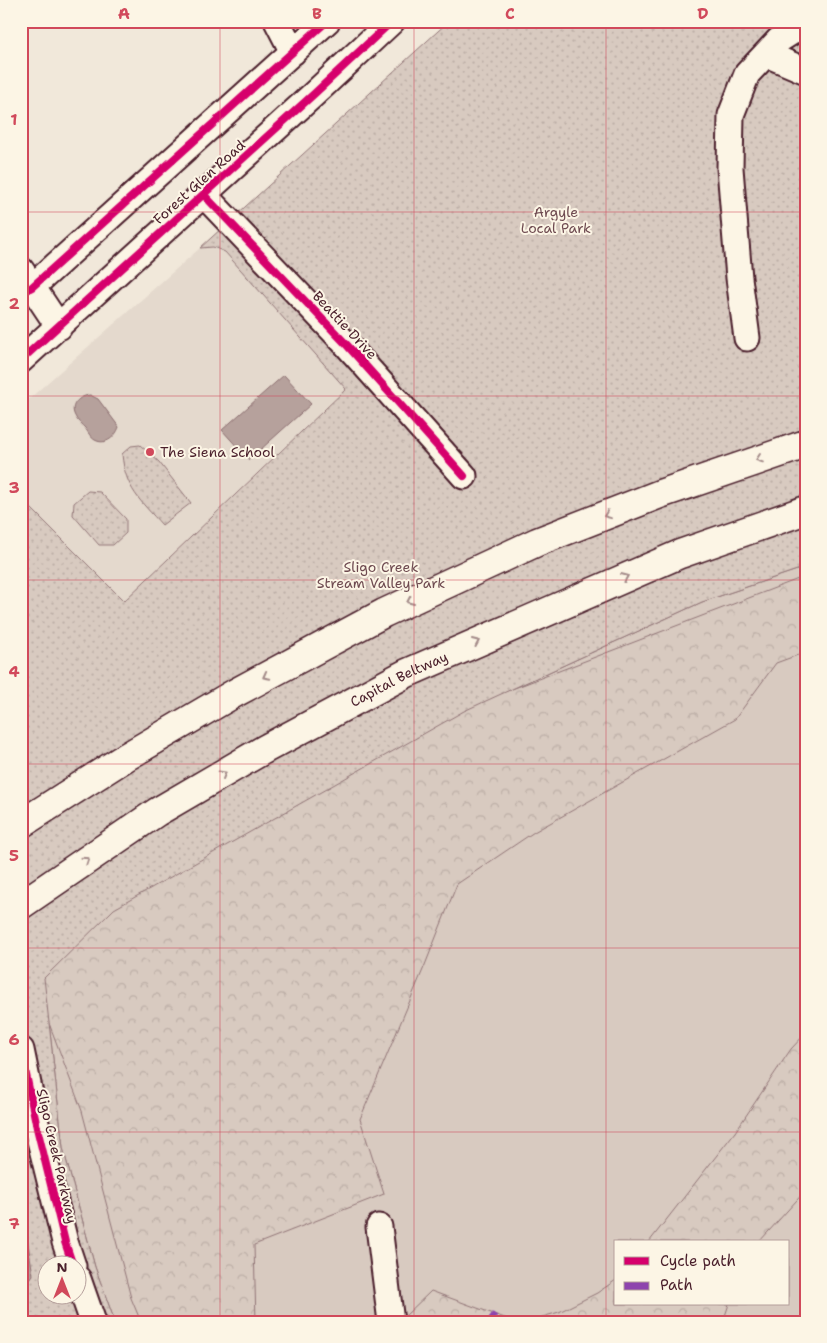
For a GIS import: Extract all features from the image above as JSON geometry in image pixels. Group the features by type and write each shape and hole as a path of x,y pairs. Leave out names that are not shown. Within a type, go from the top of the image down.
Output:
{"highway":[{"path":"26,821 126,757 235,693 384,613 537,542 660,494 806,444"},
{"name":"Capital Beltway","path":"21,905 156,812 265,749 407,673 680,554 806,510"}],"street":[{"path":"277,21 293,52"},
{"path":"59,327 25,283 327,21"},
{"name":"Forest Glen Road","path":"21,360 392,21"},
{"path":"746,338 738,278 730,168 731,115 746,74 779,40 806,23"},
{"path":"766,54 806,71"},
{"name":"Beattie Drive","path":"204,194 346,344 464,476"},
{"name":"Sligo Creek Parkway","path":"21,1050 37,1128 64,1242 69,1256"},
{"path":"379,1227 391,1322"},
{"path":"88,1306 93,1322"}],"shaded area":[{"name":"The Siena School","path":"213,247 225,252 346,388 123,602 21,498 21,406 200,248"},
{"path":"284,375 311,404 249,460 222,430"},
{"path":"90,395 98,399 119,427 116,434 107,441 99,442 94,439 77,420 73,412 74,405 79,399"},
{"path":"21,1199 33,1275 21,1287"}],"green space":[{"name":"Sligo Creek Stream Valley Park","path":"449,21 806,21 806,567 702,602 464,711 114,909 44,978 63,1148 95,1267 115,1322 21,1322 21,498 124,601 346,389 225,252 213,247 200,248"},
{"path":"140,445 159,462 191,503 162,525 135,494 130,486 124,466 122,454 131,446"},
{"path":"88,491 100,492 126,519 126,533 113,545 99,545 73,515 74,503"},
{"path":"806,567 806,1322 115,1322 95,1267 63,1148 44,978 464,711 702,602"},
{"path":"806,576 806,652 776,663 735,719 534,832 457,884 360,1119 384,1194 254,1245 256,1322 141,1322 131,1298 82,1111 26,962 356,749"},
{"path":"806,1033 806,1190 761,1240 651,1240 735,1132 791,1049"},
{"path":"614,1281 614,1306 728,1306 723,1322 406,1322 404,1317 431,1291 513,1321 532,1320 559,1312 597,1293"}],"marked path":[{"path":"489,1322 495,1314"}],"cycle path":[{"path":"21,293 32,287 327,21"},
{"path":"21,360 392,21"},
{"path":"204,195 346,344 464,476"},
{"path":"21,1050 37,1128 70,1256"}],"place":[{"name":"The Siena School","path":"150,452"}],"park label":[{"name":"Argyle Local Park","path":"556,220"}]}
